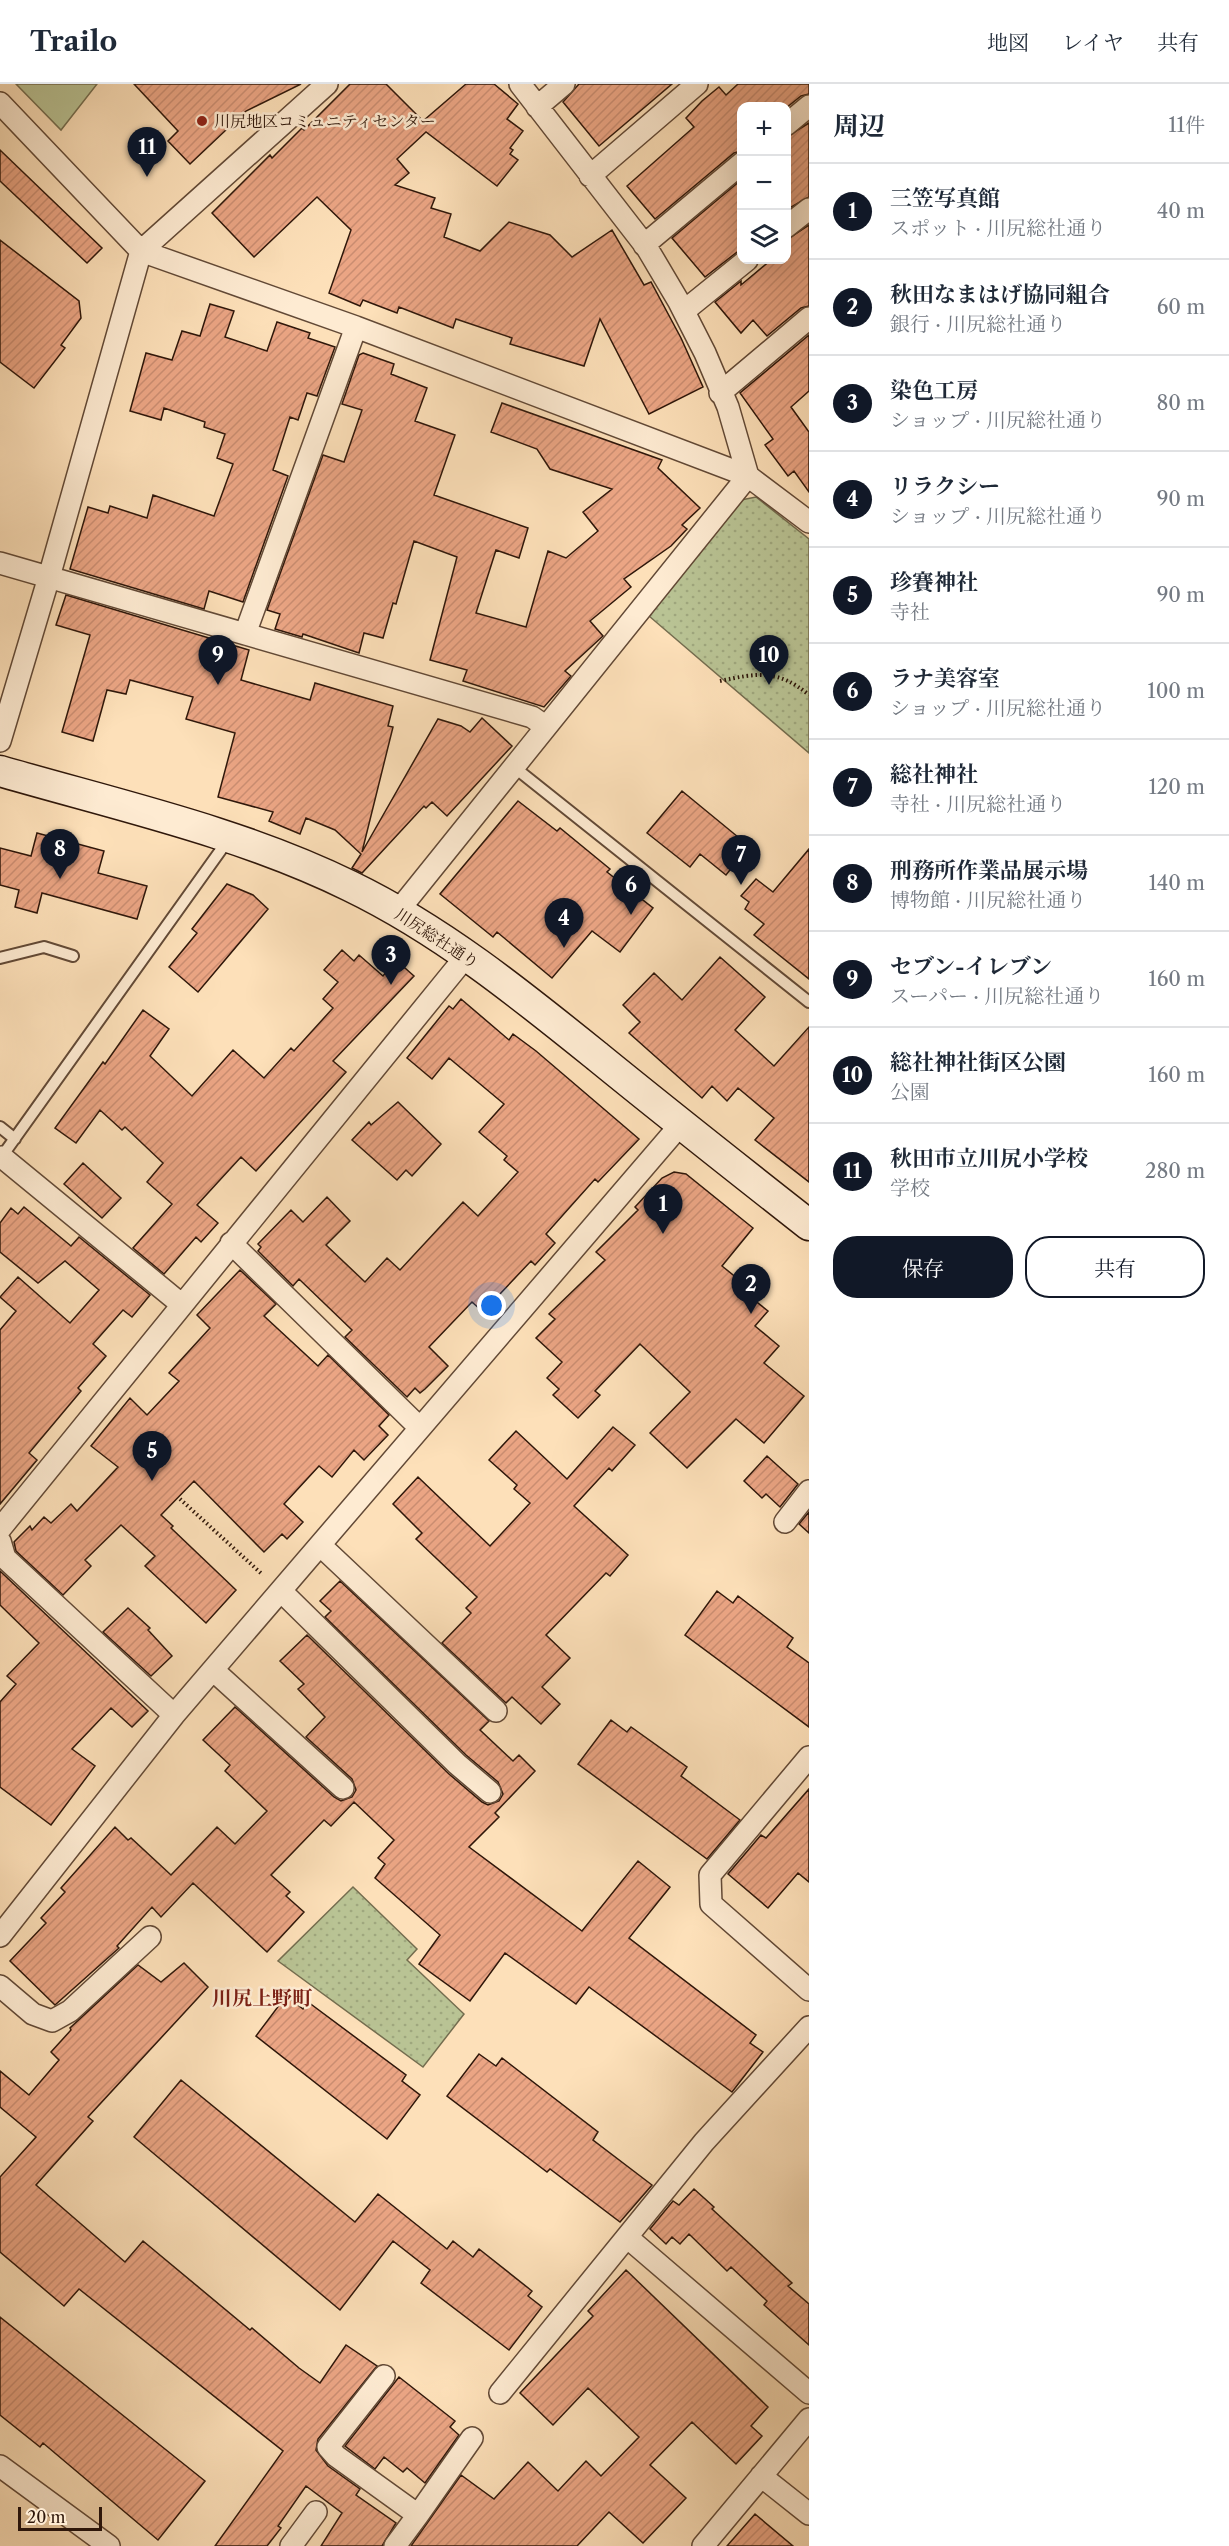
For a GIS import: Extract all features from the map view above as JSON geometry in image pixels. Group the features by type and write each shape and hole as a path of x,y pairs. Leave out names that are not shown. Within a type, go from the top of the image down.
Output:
{"street":[{"path":"0,741 50,577 141,251 327,84"},
{"path":"520,84 644,245 684,311 728,407 748,476"},
{"path":"537,107 564,84"},
{"path":"590,176 697,84"},
{"path":"0,102 141,251 356,327 748,476 809,522"},
{"path":"791,121 809,106"},
{"path":"644,245 737,166"},
{"path":"791,223 809,209"},
{"path":"684,311 742,264"},
{"path":"720,393 809,318"},
{"path":"245,634 356,327"},
{"path":"398,911 748,476"},
{"path":"0,563 532,717 545,726"},
{"name":"川尻総社通り","path":"0,771 230,837 349,885 398,911 467,955 809,1225"},
{"path":"0,1529 467,955"},
{"path":"0,1936 174,1715 681,1124"},
{"path":"1,1158 181,1304"},
{"path":"231,1243 420,1428"},
{"path":"785,1522 809,1491"},
{"path":"0,1541 5,1558 174,1715"},
{"path":"320,1545 496,1711"},
{"path":"281,1591 457,1764 490,1792"},
{"path":"213,1670 343,1788"},
{"path":"809,1757 710,1875 711,1904 809,1990"},
{"path":"0,1986 33,2014 52,2021 70,2011 150,1937"},
{"path":"500,2393 704,2142 809,2027"},
{"path":"628,2238 809,2393"},
{"path":"384,2376 328,2447 336,2456 418,2516"},
{"path":"703,2546 809,2418"},
{"path":"395,2546 472,2438"},
{"path":"0,2466 109,2546"},
{"path":"761,2476 809,2514"},
{"path":"291,2546 316,2512"}],"lane":[{"path":"514,767 809,1002"},
{"path":"1,1158 230,837"},
{"path":"0,958 44,947 73,956"},
{"path":"0,1127 15,1139"}],"path":[{"path":"720,681 754,674 791,680 809,695"},
{"path":"180,1499 281,1591"}],"green space":[{"path":"16,84 97,84 61,130"},
{"path":"756,497 809,539 809,753 649,616 741,500"},
{"path":"353,1887 417,1949 407,1960 464,2014 423,2067 278,1961"}],"building":[{"name":"川尻地区コミュニティセンター","path":"134,84 301,84 246,111 190,164 168,141 178,131"},
{"path":"350,84 386,84 423,121 466,84 494,84 518,104 507,119 523,131 510,148 513,150 510,154 518,160 497,186 426,132 397,159 409,173 395,185 435,198 431,208 451,214 444,237 480,251 509,222 550,235 572,257 612,230 644,285 651,282 681,338 703,387 649,414 600,319 584,366 510,344 512,338 456,319 453,328 399,307 397,313 363,300 360,306 329,293 351,230 317,197 254,257 212,213 270,155 272,158 302,128 304,130"},
{"path":"579,84 672,84 599,146 563,102"},
{"path":"738,84 809,84 809,94 801,96 791,104 791,102 737,102 737,152 655,219 627,186 694,127 686,118 702,101 719,87 726,95"},
{"path":"809,123 809,197 791,207 791,156 791,134"},
{"path":"0,150 102,248 87,263 0,181"},
{"path":"737,183 737,252 705,277 672,238"},
{"path":"809,225 809,306 801,308 767,336 753,320 741,333 715,302 741,281 741,285 766,264 791,264 791,237"},
{"path":"0,240 79,301 81,318 61,345 65,348 34,388 0,362"},
{"path":"210,304 234,311 225,337 267,351 277,322 310,333 308,338 335,347 317,396 307,393 298,420 290,417 273,470 288,476 243,602 209,591 204,609 70,569 88,507 108,513 110,506 147,518 153,495 214,516 233,464 217,458 225,434 204,427 205,422 164,408 161,420 130,411 146,353 172,360 182,331 200,336"},
{"path":"809,335 809,391 791,407 809,432 809,492 794,471 788,476 765,445 773,439 740,393"},
{"path":"363,353 394,364 391,374 427,388 415,421 455,435 434,495 528,528 519,558 496,550 476,613 526,627 548,551 566,558 598,531 583,512 612,489 550,469 537,449 491,432 502,403 662,460 658,468 700,508 682,525 687,529 671,546 624,579 631,587 590,621 603,636 565,671 571,676 544,707 463,681 467,670 430,660 457,557 414,541 396,604 393,603 383,638 364,633 359,653 303,634 302,637 275,629 280,614 267,610 323,455 344,462 362,410 342,404 359,355"},
{"path":"66,595 249,650 241,680 310,700 315,683 393,706 388,726 393,727 362,852 438,719 461,726 470,732 482,718 512,746 447,816 432,802 426,808 424,806 362,873 352,868 361,854 335,830 306,818 300,834 269,821 273,812 218,797 235,733 186,719 193,697 130,680 126,694 107,690 93,741 62,732 90,635 56,625"},
{"path":"682,791 749,846 726,875 700,854 690,867 647,833"},
{"path":"518,801 557,831 560,828 610,869 607,872 653,908 620,952 592,931 552,978 497,932 493,937 440,894"},
{"path":"37,833 104,851 98,873 147,886 137,919 42,893 37,913 15,907 19,890 0,885 0,848 31,856"},
{"path":"809,849 809,979 754,935 764,924 745,909 749,902 741,896 756,879 773,892"},
{"path":"227,884 253,895 268,909 198,992 169,967 197,933 192,929"},
{"path":"342,950 354,961 359,955 383,976 396,960 414,976 333,1061 346,1072 256,1171 241,1157 197,1205 218,1223 201,1242 196,1237 164,1274 133,1248 172,1204 147,1182 163,1163 125,1127 122,1130 100,1110 76,1143 55,1128 103,1062 105,1064 143,1010 169,1029 150,1056 192,1096 233,1050 264,1078 291,1048 294,1051 333,1008 323,999 338,982 324,970"},
{"path":"720,957 765,997 735,1030 774,1066 809,1027 809,1182 755,1140 774,1118 738,1088 727,1101 712,1086 702,1098 629,1033 640,1022 623,1005 654,973 682,1000"},
{"path":"461,999 509,1040 513,1034 536,1051 639,1139 598,1182 595,1179 546,1234 555,1243 535,1265 531,1261 483,1312 472,1302 429,1347 448,1366 420,1393 415,1388 407,1397 345,1337 352,1330 299,1279 293,1286 258,1251 261,1247 258,1244 291,1210 303,1222 327,1197 350,1221 326,1245 365,1282 387,1258 400,1270 463,1202 478,1216 518,1172 504,1160 507,1156 479,1132 504,1104 449,1058 432,1079 407,1058 449,1006 453,1009"},
{"path":"398,1102 441,1144 412,1176 406,1170 397,1180 352,1140 369,1122 371,1125"},
{"path":"83,1163 121,1198 102,1218 64,1184"},
{"path":"674,1172 686,1174 753,1228 722,1266 743,1283 739,1288 768,1311 755,1326 779,1346 764,1363 804,1396 764,1443 736,1419 687,1468 650,1433 690,1392 640,1344 595,1391 600,1395 578,1418 553,1395 559,1389 547,1378 562,1362 536,1338 555,1319 549,1314 605,1260 596,1252 638,1210 635,1207 662,1178"},
{"path":"24,1207 71,1246 79,1237 150,1295 132,1317 123,1310 93,1344 106,1356 78,1388 81,1391 29,1453 37,1460 0,1504 0,1330 16,1311 0,1297 18,1277 70,1323 99,1290 65,1261 38,1283 0,1252 0,1223 11,1208 18,1214"},
{"path":"240,1270 276,1304 264,1316 318,1366 328,1355 389,1415 379,1426 388,1435 364,1460 354,1450 332,1477 319,1466 284,1504 303,1522 287,1539 282,1534 264,1552 194,1481 161,1515 173,1526 171,1528 236,1590 206,1623 145,1566 155,1556 121,1525 85,1560 91,1566 63,1595 16,1551 14,1542 30,1526 32,1530 44,1517 51,1523 71,1504 77,1511 118,1467 91,1446 130,1398 147,1415 179,1381 169,1373 210,1328 197,1315"},
{"path":"613,1427 635,1445 612,1471 609,1468 574,1506 628,1555 610,1576 606,1573 546,1635 570,1658 542,1687 560,1704 541,1724 512,1697 506,1703 442,1643 471,1613 466,1608 477,1597 416,1539 422,1533 393,1504 418,1477 490,1546 530,1503 514,1489 517,1485 489,1460 516,1431 567,1479"},
{"path":"767,1456 798,1484 780,1507 766,1494 762,1498 744,1481"},
{"path":"809,1512 809,1533 799,1524"},
{"path":"0,1571 148,1711 132,1727 111,1708 72,1749 95,1766 51,1825 0,1787 0,1702 16,1684 7,1676 39,1643 0,1605"},
{"path":"340,1581 489,1721 480,1730 513,1761 519,1755 535,1771 495,1813 499,1817 469,1847 582,1931 638,1861 670,1887 629,1938 756,2035 750,2043 763,2052 732,2092 589,1987 576,2004 505,1953 470,2001 419,1964 440,1935 375,1878 385,1864 378,1858 394,1840 354,1802 331,1826 324,1820 271,1875 290,1892 286,1896 304,1912 267,1952 193,1883 161,1917 152,1907 117,1946 119,1948 55,2005 10,1961 46,1923 41,1918 65,1892 61,1888 115,1827 128,1840 131,1838 171,1875 217,1827 235,1844 267,1811 225,1771 230,1765 203,1740 235,1707 334,1797 341,1801 352,1797 356,1790 352,1779 306,1737 325,1717 298,1689 304,1684 280,1661 307,1635 449,1774 482,1802 488,1805 499,1801 503,1794 498,1782 466,1755 325,1617 331,1611 320,1601"},
{"path":"717,1591 733,1603 738,1596 793,1638 787,1647 809,1663 809,1727 685,1635"},
{"path":"128,1608 150,1628 148,1630 172,1656 151,1676 103,1632"},
{"path":"611,1720 627,1732 631,1727 687,1767 681,1776 740,1820 707,1859 578,1764"},
{"path":"809,1789 809,1882 798,1873 768,1908 728,1874 761,1835 766,1838"},
{"path":"184,1963 208,1987 88,2117 93,2121 36,2185 125,2262 143,2241 250,2330 252,2328 320,2383 346,2345 377,2366 318,2439 316,2450 328,2466 360,2489 356,2495 396,2523 382,2546 321,2546 342,2513 306,2486 278,2526 281,2528 267,2546 215,2546 283,2451 79,2289 64,2306 0,2252 0,2177 36,2137 0,2107 0,2071 29,2095 59,2060 51,2052 71,2030 70,2028 138,1965 161,1982"},
{"path":"286,1996 303,2009 308,2002 406,2075 402,2081 420,2095 387,2139 256,2036"},
{"path":"479,2054 496,2066 502,2058 598,2132 593,2140 652,2185 620,2222 550,2169 547,2172 447,2096"},
{"path":"181,2080 355,2222 378,2194 447,2249 453,2241 473,2257 479,2249 532,2291 528,2296 542,2307 509,2350 421,2283 430,2270 393,2241 340,2310 134,2137"},
{"path":"694,2189 714,2207 712,2209 792,2283 788,2286 809,2304 809,2345 764,2305 767,2301 731,2267 727,2271 689,2234 680,2244 672,2237 666,2244 650,2229 673,2201 679,2205"},
{"path":"626,2270 768,2407 751,2426 762,2436 736,2464 692,2422 650,2465 686,2498 643,2543 609,2512 577,2546 411,2546 461,2475 494,2499 528,2462 558,2491 586,2461 601,2476 639,2437 588,2388 553,2425 520,2393 593,2316 588,2311"},
{"path":"0,2317 205,2481 158,2540 43,2443 40,2447 0,2415"},
{"path":"399,2377 455,2421 450,2427 459,2435 425,2483 407,2468 403,2472 384,2457 375,2469 345,2446"},
{"path":"755,2514 793,2546 727,2546"}],"place":[{"name":"川尻地区コミュニティセンター","path":"202,121"},
{"name":"秋田市立川尻小学校","path":"147,177"},
{"name":"セブン-イレブン","path":"218,685"},
{"name":"総社神社街区公園","path":"769,685"},
{"name":"刑務所作業品展示場","path":"60,879"},
{"name":"総社神社","path":"741,885"},
{"name":"ラナ美容室","path":"631,915"},
{"name":"リラクシー","path":"564,948"},
{"name":"染色工房","path":"391,985"},
{"name":"三笠写真館","path":"663,1234"},
{"name":"秋田なまはげ協同組合","path":"751,1314"},
{"name":"珍賽神社","path":"152,1481"}],"district":[{"name":"川尻上野町","path":"262,1998"}]}
